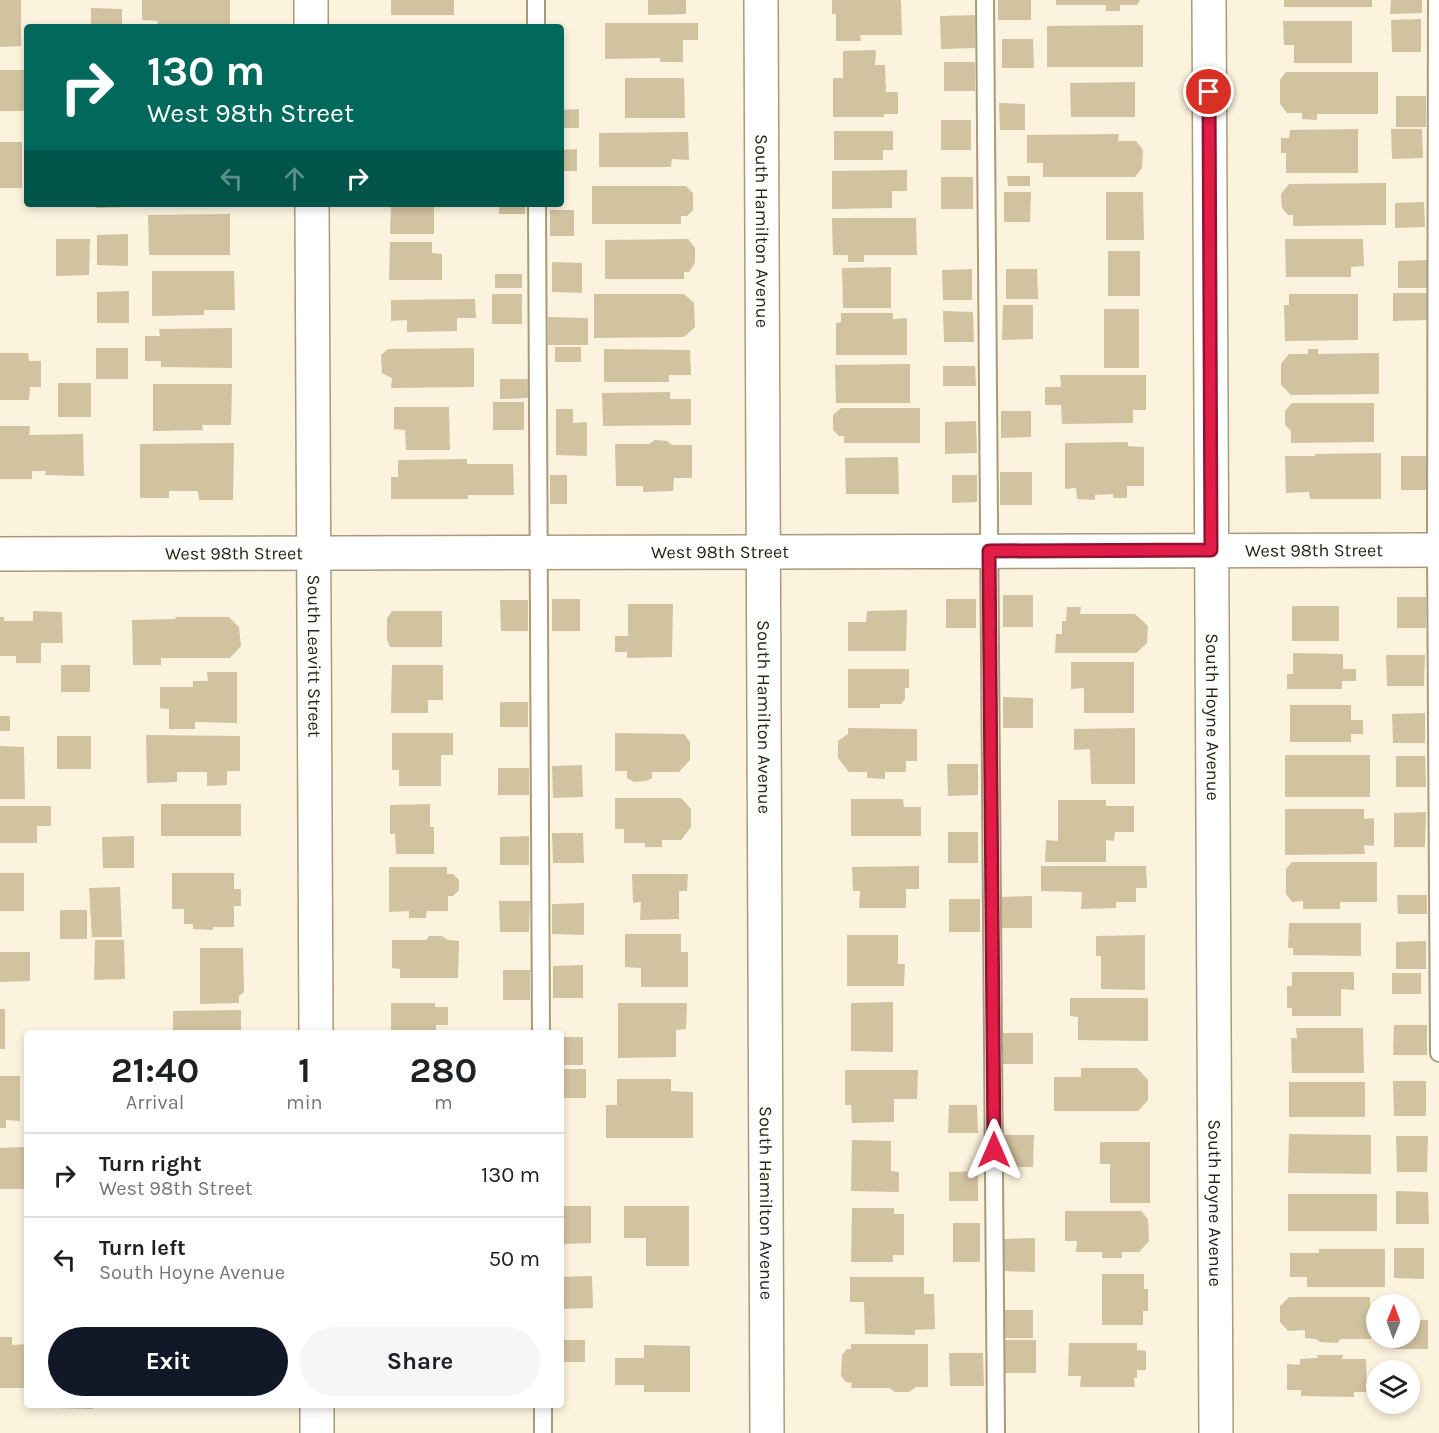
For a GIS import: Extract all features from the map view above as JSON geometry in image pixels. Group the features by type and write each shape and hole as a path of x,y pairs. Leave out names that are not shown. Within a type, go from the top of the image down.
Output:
{"street":[{"path":"311,0 311,24"},
{"name":"South Hamilton Avenue","path":"761,0 767,1433"},
{"name":"South Hoyne Avenue","path":"1209,0 1216,1433"},
{"name":"South Leavitt Street","path":"312,207 316,1030"},
{"name":"West 98th Street","path":"0,554 1438,550"},
{"path":"317,1408 317,1433"}],"lane":[{"path":"536,0 536,24"},
{"path":"985,0 996,1433"},
{"path":"1437,0 1439,1053"},
{"path":"537,207 541,1030"},
{"path":"543,1408 543,1433"}],"building":[{"path":"0,0 21,0 21,46 0,47"},
{"path":"142,0 230,0 230,24 158,24 158,21 142,20"},
{"path":"391,0 454,0 454,15 391,15"},
{"path":"648,0 686,0 686,14 648,15"},
{"path":"832,0 901,0 902,35 860,35 861,41 836,41 836,14 832,14"},
{"path":"998,0 1031,0 1031,20 998,20"},
{"path":"1056,0 1140,0 1137,5 1120,5 1120,11 1106,11 1106,5 1056,5"},
{"path":"1284,0 1372,0 1372,7 1284,7"},
{"path":"1391,0 1422,0 1422,13 1390,14"},
{"path":"91,8 122,9 122,24 91,24"},
{"path":"975,15 975,48 941,49 940,16"},
{"path":"1421,19 1421,52 1392,52 1391,20"},
{"path":"1283,21 1352,21 1352,63 1294,63 1294,45 1284,45"},
{"path":"605,23 698,23 698,40 683,40 683,62 660,62 660,58 605,59"},
{"path":"1143,25 1143,67 1047,67 1047,26"},
{"path":"1002,39 1033,39 1034,68 1002,68"},
{"path":"876,50 875,65 885,65 886,92 898,92 898,114 884,114 884,117 833,117 833,78 843,78 843,51"},
{"path":"944,62 975,62 975,91 944,91"},
{"path":"0,70 24,70 24,111 0,111"},
{"path":"1286,72 1378,72 1378,114 1317,114 1317,120 1302,119 1302,113 1287,113 1280,104 1280,80"},
{"path":"625,78 684,78 685,118 625,118"},
{"path":"1135,82 1135,117 1071,117 1070,83"},
{"path":"1396,96 1426,96 1426,127 1396,127"},
{"path":"999,103 1025,104 1025,130 1000,130"},
{"path":"579,109 579,128 564,128 564,110"},
{"path":"941,120 971,120 971,150 941,150"},
{"path":"1358,129 1358,173 1286,173 1286,153 1281,153 1281,138 1289,138 1290,130"},
{"path":"1391,129 1422,129 1423,158 1392,159"},
{"path":"834,131 893,131 893,150 883,150 883,160 834,160"},
{"path":"688,132 689,160 672,159 671,167 599,167 599,133"},
{"path":"1119,134 1118,141 1136,141 1143,150 1142,168 1135,177 1043,177 1043,163 1027,163 1027,135"},
{"path":"0,142 22,142 22,188 0,188"},
{"path":"577,149 577,171 564,171 564,150"},
{"path":"907,170 907,191 892,191 892,208 832,209 832,171"},
{"path":"1007,176 1030,176 1030,186 1008,186"},
{"path":"941,177 973,177 973,209 941,209"},
{"path":"1386,183 1386,225 1293,226 1293,215 1288,215 1282,208 1281,194 1289,184"},
{"path":"592,186 686,186 693,193 693,210 687,216 681,216 681,224 592,224"},
{"path":"1004,192 1031,192 1030,222 1004,222"},
{"path":"1106,192 1143,192 1144,240 1106,240"},
{"path":"1424,202 1425,227 1395,228 1395,203"},
{"path":"391,207 434,207 434,234 390,234"},
{"path":"499,207 525,207 525,214 499,214"},
{"path":"550,210 574,210 574,236 550,236"},
{"path":"230,214 230,255 149,255 148,215"},
{"path":"832,218 916,218 917,255 864,255 864,262 848,262 848,255 833,255"},
{"path":"128,234 128,266 97,265 97,235"},
{"path":"56,239 90,239 89,275 56,276"},
{"path":"688,239 695,248 695,263 689,272 684,272 684,279 605,279 605,240"},
{"path":"1285,239 1363,239 1364,266 1351,267 1351,277 1286,277"},
{"path":"390,242 432,242 432,253 442,254 442,280 389,280"},
{"path":"1108,251 1140,251 1140,296 1108,296"},
{"path":"1429,260 1429,288 1398,288 1398,261"},
{"path":"552,262 582,263 582,293 552,292"},
{"path":"891,267 891,308 843,308 842,268"},
{"path":"972,269 972,300 943,300 942,270"},
{"path":"1006,269 1037,269 1038,299 1006,299"},
{"path":"152,271 234,271 235,310 204,310 204,315 152,316"},
{"path":"495,274 522,274 522,288 495,288"},
{"path":"129,291 129,323 97,323 97,292"},
{"path":"1393,293 1429,293 1429,320 1393,321"},
{"path":"492,294 522,294 522,324 492,324"},
{"path":"594,294 684,294 694,303 695,327 684,337 594,338"},
{"path":"1289,294 1358,294 1358,340 1285,341 1284,305 1289,305"},
{"path":"475,299 476,318 457,318 457,331 407,332 407,320 391,321 391,300"},
{"path":"1003,305 1033,305 1033,339 1002,340"},
{"path":"1104,309 1139,309 1139,368 1104,368"},
{"path":"943,311 973,312 974,342 944,342"},
{"path":"841,313 893,313 893,319 907,318 907,355 836,355 836,323 841,322"},
{"path":"548,317 588,318 588,345 548,345"},
{"path":"232,328 232,368 161,367 161,361 145,361 145,336 160,336 159,329"},
{"path":"555,347 581,347 581,362 555,362"},
{"path":"96,348 128,348 128,379 96,379"},
{"path":"474,348 474,387 391,388 392,378 382,373 381,355 388,349"},
{"path":"604,349 690,350 691,375 669,375 669,382 604,382"},
{"path":"1308,349 1318,349 1318,354 1379,353 1379,394 1291,395 1281,385 1281,364 1289,354 1308,354"},
{"path":"0,353 28,353 29,361 41,361 41,387 30,387 29,400 0,400"},
{"path":"910,364 910,403 836,403 835,365"},
{"path":"943,366 975,366 976,386 943,386"},
{"path":"1060,375 1146,375 1146,410 1133,410 1133,423 1062,424 1061,405 1045,405 1045,387 1061,387"},
{"path":"500,379 528,379 528,398 500,399"},
{"path":"58,383 91,383 91,417 58,417"},
{"path":"153,384 232,384 231,425 202,425 203,430 153,431"},
{"path":"670,392 670,399 691,399 691,425 603,426 602,393"},
{"path":"493,402 524,402 524,430 493,430"},
{"path":"1292,403 1374,403 1374,442 1291,443 1291,431 1285,425 1285,411"},
{"path":"394,407 449,407 450,450 406,450 405,430 394,429"},
{"path":"841,408 920,408 920,443 844,443 844,436 839,436 833,430 833,415"},
{"path":"556,409 573,409 573,423 587,422 587,456 556,455"},
{"path":"1001,411 1031,411 1031,437 1001,438"},
{"path":"976,421 977,453 945,454 945,422"},
{"path":"0,426 30,426 29,435 83,434 84,476 45,475 46,471 32,471 32,479 0,479"},
{"path":"655,440 667,441 672,445 692,445 692,478 674,478 673,491 643,492 643,486 616,486 615,444 649,444"},
{"path":"1128,442 1128,446 1144,447 1144,486 1127,486 1127,498 1113,498 1113,494 1095,495 1095,500 1077,499 1076,488 1065,489 1065,443"},
{"path":"234,443 233,500 199,500 198,491 169,491 169,498 140,498 140,444"},
{"path":"1381,453 1381,499 1310,499 1309,492 1286,493 1285,456"},
{"path":"1401,456 1428,456 1428,490 1401,490"},
{"path":"898,457 899,494 846,494 845,458"},
{"path":"467,459 467,464 513,464 514,495 468,495 468,499 391,499 391,477 398,477 398,460"},
{"path":"1000,472 1032,472 1032,505 1000,505"},
{"path":"550,475 567,475 567,504 550,504"},
{"path":"952,475 977,475 977,502 952,503"},
{"path":"1003,595 1033,595 1033,627 1003,627"},
{"path":"1397,597 1426,597 1426,628 1397,628"},
{"path":"552,599 580,599 580,631 552,631"},
{"path":"946,599 976,599 976,628 946,628"},
{"path":"500,600 528,600 528,631 501,631"},
{"path":"628,604 673,604 672,657 627,658 627,652 615,652 615,636 628,636"},
{"path":"1292,606 1339,606 1339,641 1292,641"},
{"path":"1067,607 1081,607 1080,614 1135,614 1148,626 1147,643 1136,653 1055,653 1056,634 1062,634 1062,621 1066,621"},
{"path":"907,610 906,651 848,651 848,622 866,622 867,611"},
{"path":"33,611 62,612 63,643 41,643 41,663 16,663 16,656 0,656 0,617 4,617 4,621 33,621"},
{"path":"392,611 442,611 442,647 390,647 387,640 387,618"},
{"path":"175,617 229,617 239,627 241,646 230,658 161,658 161,665 133,665 132,620 176,619"},
{"path":"1293,653 1343,654 1343,669 1356,669 1356,681 1342,681 1342,689 1287,689 1287,674 1293,674"},
{"path":"1386,655 1425,655 1424,686 1387,686"},
{"path":"1071,662 1134,662 1134,713 1084,713 1084,688 1071,689"},
{"path":"61,665 90,665 90,692 61,692"},
{"path":"392,665 443,665 443,700 428,700 428,713 391,713"},
{"path":"848,669 909,669 909,688 905,688 905,699 901,704 880,704 880,708 848,708"},
{"path":"207,672 237,672 237,723 195,722 195,729 169,729 169,709 160,708 160,687 193,687 193,681 208,681"},
{"path":"1003,697 1033,698 1033,728 1003,728"},
{"path":"500,702 528,702 528,727 500,727"},
{"path":"1290,705 1351,705 1351,720 1363,720 1363,734 1351,734 1351,742 1290,742"},
{"path":"1425,713 1425,743 1393,743 1392,714"},
{"path":"0,716 10,716 10,731 0,731"},
{"path":"848,728 917,729 917,761 906,761 906,772 885,772 885,779 867,778 867,772 849,772 838,758 838,741 848,734"},
{"path":"1135,728 1135,784 1091,784 1090,749 1074,750 1074,729"},
{"path":"392,733 453,733 453,755 441,755 441,786 399,786 399,770 392,770"},
{"path":"615,733 684,734 690,742 690,760 679,772 652,772 652,778 634,782 627,778 627,771 615,771"},
{"path":"146,735 240,736 240,771 227,771 227,785 207,786 207,772 177,772 177,782 147,783"},
{"path":"57,736 91,736 91,769 57,769"},
{"path":"0,746 24,747 25,799 0,799"},
{"path":"1285,755 1370,755 1370,797 1285,797"},
{"path":"1396,756 1425,756 1426,787 1396,787"},
{"path":"947,764 978,764 978,795 948,796"},
{"path":"582,765 583,797 553,798 552,766"},
{"path":"498,768 529,768 529,795 498,795"},
{"path":"615,798 681,798 691,809 691,827 681,840 662,840 662,847 645,847 645,843 624,843 624,829 615,829"},
{"path":"851,799 903,799 904,807 921,807 921,836 851,836"},
{"path":"1058,800 1106,800 1106,806 1134,806 1134,832 1115,832 1114,841 1106,840 1106,862 1045,862 1046,840 1058,841"},
{"path":"161,804 241,804 241,836 161,836"},
{"path":"430,804 430,827 434,827 434,854 396,854 395,834 390,834 390,805"},
{"path":"0,806 51,806 51,826 37,826 37,843 0,843"},
{"path":"1285,809 1364,809 1364,819 1374,818 1374,846 1364,845 1365,854 1285,855"},
{"path":"1426,812 1425,847 1394,847 1394,813"},
{"path":"948,832 978,832 978,863 948,863"},
{"path":"552,833 583,833 584,863 553,863"},
{"path":"134,836 134,868 103,868 102,837"},
{"path":"529,836 529,865 500,865 500,837"},
{"path":"1292,862 1377,862 1377,902 1340,902 1340,909 1303,909 1303,901 1292,902 1286,894 1286,869"},
{"path":"919,866 919,889 906,889 906,908 859,908 860,891 853,891 852,867"},
{"path":"1041,866 1146,866 1147,888 1136,888 1136,902 1116,902 1116,908 1081,909 1082,892 1041,891"},
{"path":"389,867 447,867 447,874 453,874 459,880 459,890 453,896 448,896 448,911 427,911 426,918 409,918 409,911 389,912"},
{"path":"0,873 24,873 24,911 0,911"},
{"path":"172,873 234,873 234,889 241,889 241,906 234,906 234,927 213,927 213,930 193,929 193,924 184,924 184,909 172,909"},
{"path":"632,874 688,874 687,891 679,891 679,919 640,920 641,902 633,903"},
{"path":"120,887 122,937 92,937 89,888"},
{"path":"1397,895 1427,895 1427,914 1398,914"},
{"path":"1032,896 1032,928 1002,928 1001,897"},
{"path":"949,899 980,899 980,932 949,932"},
{"path":"499,901 530,901 529,932 500,932"},
{"path":"584,903 584,935 552,934 552,904"},
{"path":"60,910 87,910 87,939 60,939"},
{"path":"1289,923 1361,923 1361,956 1293,955 1293,948 1288,948"},
{"path":"625,934 681,934 681,952 688,952 688,987 641,987 641,968 625,967"},
{"path":"847,935 898,935 898,964 905,964 904,986 847,986"},
{"path":"1145,935 1145,990 1101,989 1101,956 1096,956 1096,936"},
{"path":"429,936 442,936 448,940 459,941 458,978 400,978 400,969 392,968 392,940 426,940"},
{"path":"95,940 124,940 125,979 94,980"},
{"path":"1426,941 1426,969 1396,969 1396,942"},
{"path":"200,948 243,948 244,992 239,996 239,1003 200,1004"},
{"path":"0,952 30,952 30,981 0,982"},
{"path":"583,965 583,998 553,998 553,966"},
{"path":"503,970 530,970 530,1000 503,1000"},
{"path":"1292,972 1354,972 1354,990 1341,989 1341,1016 1292,1016 1292,1008 1287,1008 1287,986 1292,986"},
{"path":"1392,973 1421,973 1421,994 1392,994"},
{"path":"1070,998 1148,998 1148,1041 1078,1040 1078,1017 1070,1016"},
{"path":"893,1002 893,1052 851,1051 851,1003"},
{"path":"391,1003 435,1003 435,1007 448,1007 448,1025 436,1025 436,1030 391,1030"},
{"path":"618,1003 687,1003 686,1029 676,1030 676,1057 618,1058"},
{"path":"0,1009 5,1009 5,1049 0,1049"},
{"path":"241,1010 241,1030 173,1030 173,1011"},
{"path":"1394,1025 1427,1025 1427,1055 1393,1055"},
{"path":"1296,1028 1363,1028 1364,1073 1292,1073 1291,1038 1297,1038"},
{"path":"1002,1033 1033,1033 1033,1064 1002,1064"},
{"path":"564,1037 583,1037 583,1065 564,1065"},
{"path":"1081,1068 1137,1068 1148,1080 1148,1100 1138,1111 1054,1111 1054,1077 1081,1077"},
{"path":"564,1069 586,1069 586,1098 564,1098"},
{"path":"845,1070 918,1070 917,1099 894,1099 894,1122 852,1123 851,1105 845,1105"},
{"path":"0,1076 20,1076 20,1121 6,1120 6,1128 0,1128"},
{"path":"617,1079 671,1079 671,1091 693,1092 693,1138 606,1138 606,1105 617,1105"},
{"path":"1393,1081 1426,1081 1426,1116 1394,1116"},
{"path":"1289,1082 1365,1082 1365,1117 1289,1117"},
{"path":"949,1105 977,1105 978,1133 948,1133"},
{"path":"1289,1134 1371,1135 1371,1174 1288,1173"},
{"path":"1002,1135 1034,1135 1033,1167 1003,1167"},
{"path":"1396,1136 1428,1136 1427,1172 1397,1172"},
{"path":"852,1140 891,1141 891,1171 899,1172 899,1192 851,1191"},
{"path":"1100,1142 1150,1142 1150,1203 1110,1203 1110,1164 1100,1164"},
{"path":"24,1147 24,1189 0,1189 0,1148"},
{"path":"978,1171 978,1201 949,1201 949,1172"},
{"path":"1396,1191 1428,1192 1429,1224 1396,1224"},
{"path":"1288,1194 1377,1194 1377,1231 1288,1231"},
{"path":"564,1206 591,1206 591,1243 564,1244"},
{"path":"624,1206 689,1206 689,1266 646,1266 646,1238 624,1238"},
{"path":"852,1208 894,1208 894,1214 904,1214 904,1255 893,1255 893,1262 851,1262"},
{"path":"1065,1211 1141,1211 1148,1219 1149,1241 1139,1252 1122,1252 1122,1258 1102,1258 1102,1252 1076,1252 1077,1241 1065,1241"},
{"path":"953,1223 980,1223 980,1262 953,1262"},
{"path":"1035,1238 1035,1272 1004,1271 1003,1239"},
{"path":"1394,1248 1424,1248 1424,1279 1394,1278"},
{"path":"1319,1249 1385,1249 1385,1287 1307,1287 1307,1277 1290,1277 1290,1253 1319,1253"},
{"path":"1102,1274 1144,1274 1144,1289 1148,1289 1148,1311 1143,1311 1143,1325 1102,1325"},
{"path":"592,1276 593,1308 564,1309 564,1277"},
{"path":"850,1277 924,1277 924,1294 934,1294 935,1329 915,1330 915,1335 865,1334 864,1302 850,1302"},
{"path":"1289,1297 1366,1297 1366,1339 1341,1339 1337,1343 1305,1338 1305,1330 1288,1331 1280,1322 1280,1306"},
{"path":"1005,1310 1033,1310 1033,1338 1005,1338"},
{"path":"1420,1320 1428,1320 1428,1349 1394,1349 1420,1348"},
{"path":"0,1337 12,1337 12,1345 24,1344 24,1388 0,1388"},
{"path":"564,1340 585,1340 585,1362 564,1362"},
{"path":"1004,1340 1036,1340 1036,1373 1004,1373"},
{"path":"1069,1343 1137,1343 1137,1350 1146,1351 1146,1370 1137,1370 1137,1378 1134,1378 1135,1387 1080,1387 1081,1376 1068,1376"},
{"path":"851,1344 928,1344 928,1387 916,1387 909,1392 895,1392 890,1388 851,1388 852,1383 846,1382 841,1376 842,1355 847,1349 851,1349"},
{"path":"644,1345 690,1346 690,1392 644,1392 644,1385 615,1385 615,1358 644,1358"},
{"path":"949,1353 983,1353 984,1386 950,1386"},
{"path":"1317,1355 1343,1355 1342,1359 1366,1359 1366,1392 1354,1392 1354,1397 1301,1396 1301,1390 1287,1390 1287,1364 1300,1365 1300,1359 1318,1358"}],"route":[{"path":"994,1150 989,551 1211,550 1209,92"}]}
